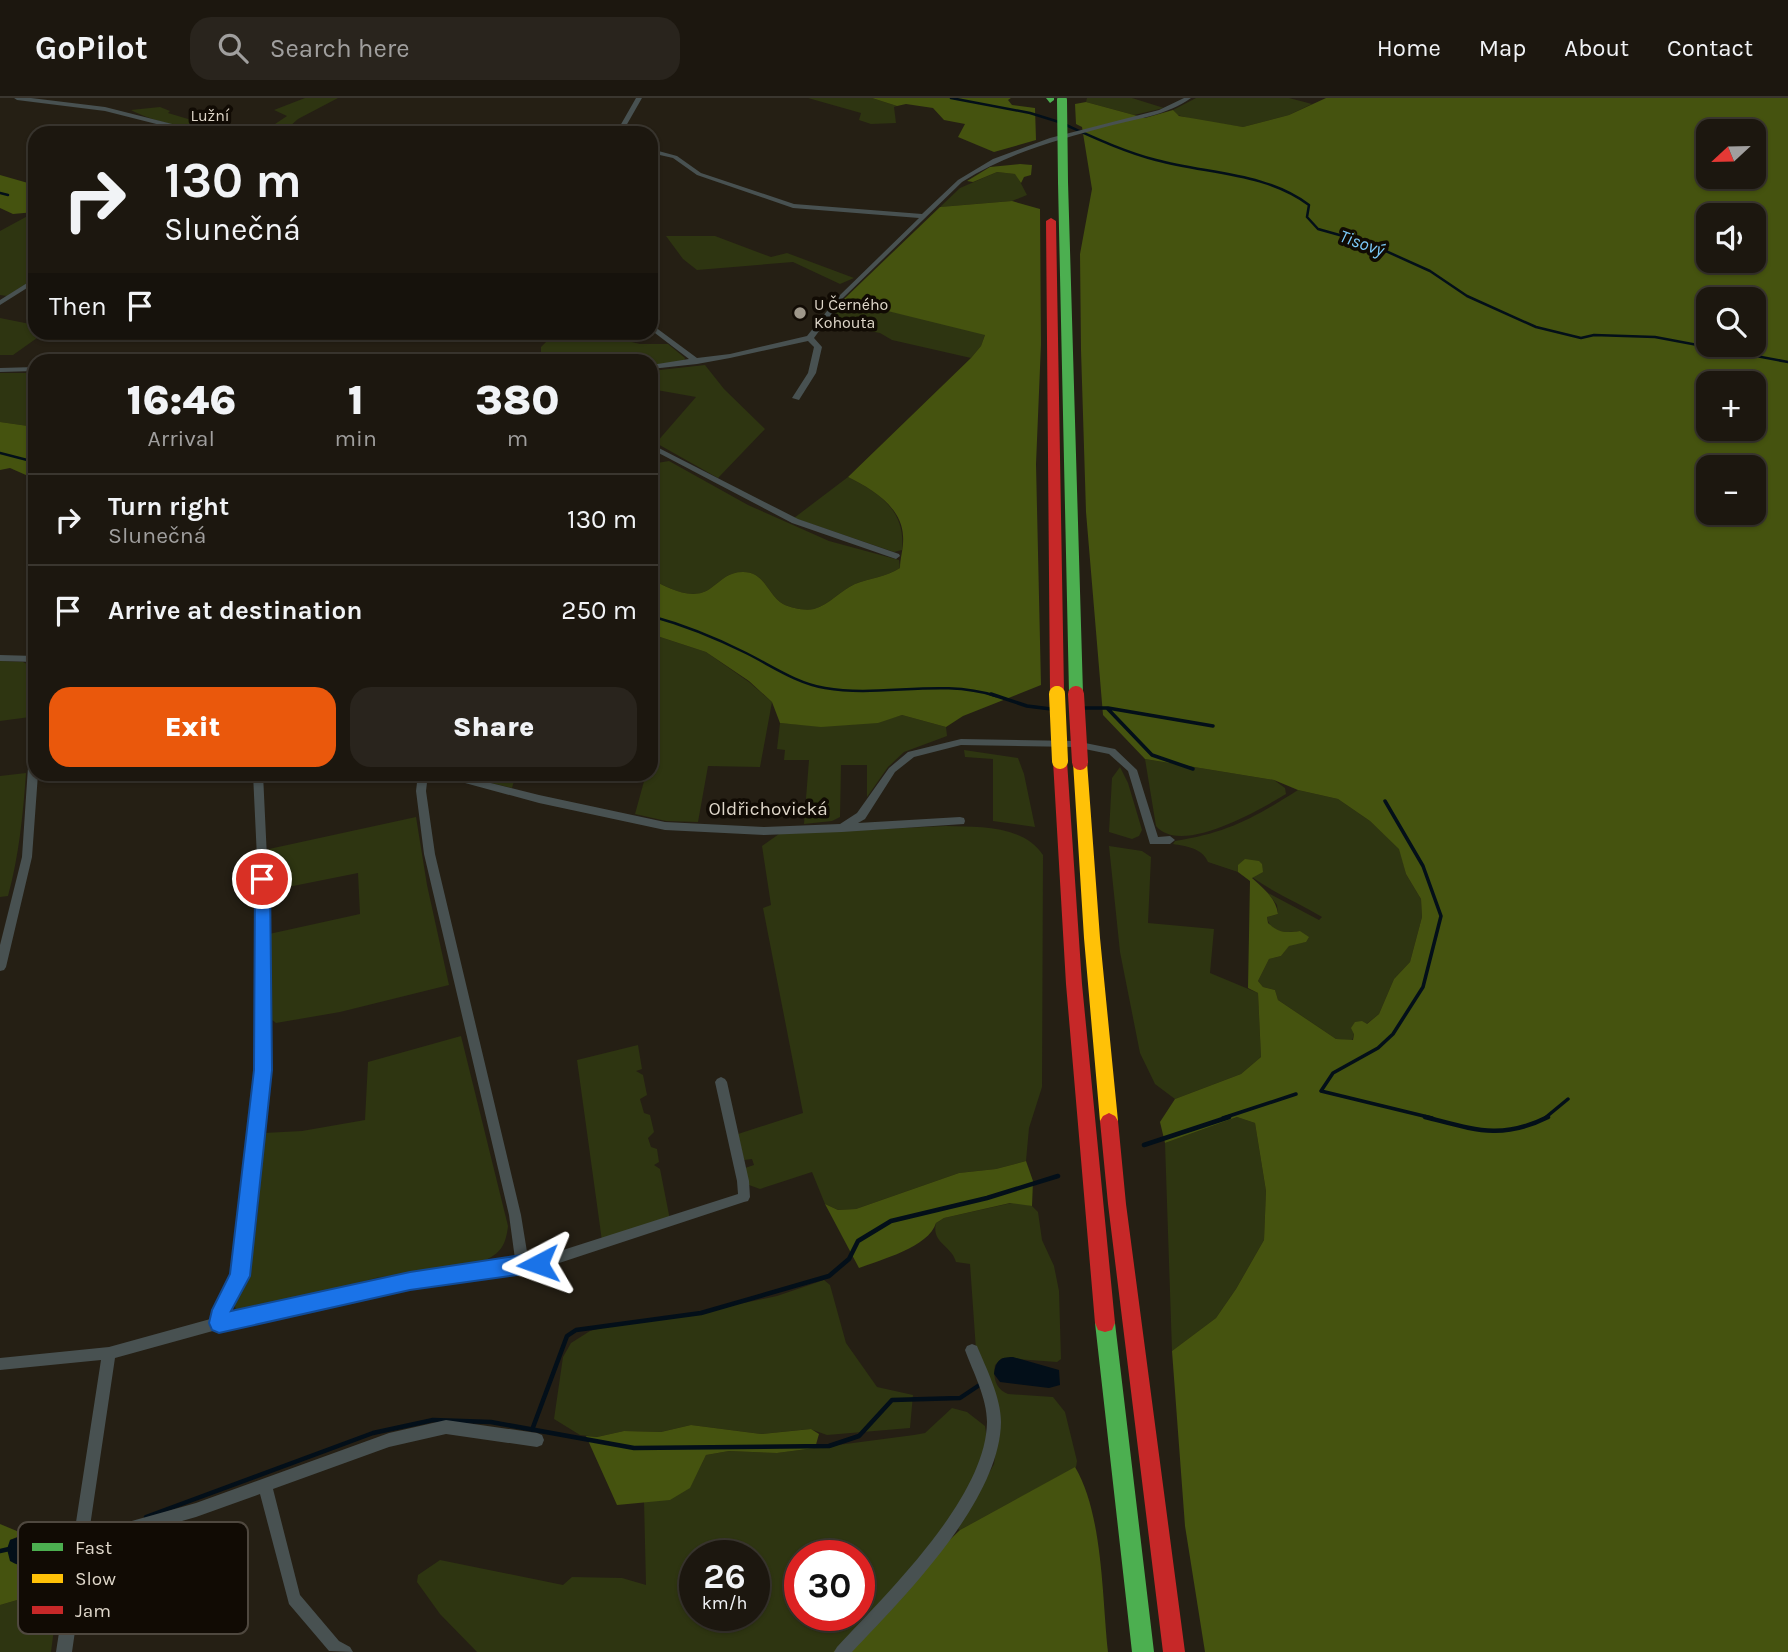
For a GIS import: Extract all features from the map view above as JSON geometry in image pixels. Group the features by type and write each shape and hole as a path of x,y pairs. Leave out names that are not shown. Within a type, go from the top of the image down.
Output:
{"highway":[{"path":"1056,99 1057,692 1060,761 1086,1147 1143,1652"},
{"path":"1057,181 1076,693 1092,938 1137,1382 1174,1652"}],"street":[{"name":"Lužní","path":"17,98 105,109 172,126"},
{"path":"623,126 639,98"},
{"path":"658,366 697,362 810,338 841,297 960,181 999,158 1032,145 1164,111 1188,98"},
{"path":"658,152 667,154 699,174 785,204 923,216"},
{"path":"0,303 28,285"},
{"path":"658,331 697,362"},
{"path":"796,398 812,373 818,346 810,338"},
{"path":"0,370 28,369"},
{"path":"658,450 795,521 896,556"},
{"path":"0,658 28,659"},
{"name":"Oldřichovická","path":"470,781 539,799 665,825 764,831 842,828 861,816 892,770 911,754 935,746 961,742 1075,744 1112,751 1123,759 1132,770 1154,842 1170,840"},
{"path":"0,967 27,857 32,781"},
{"path":"219,1323 222,1310 240,1276 263,1070 262,879 258,781"},
{"path":"420,781 422,809 440,900 515,1215 522,1264"},
{"path":"842,828 960,821"},
{"path":"0,915 13,913"},
{"path":"0,1364 109,1353 219,1323 410,1281 522,1264 538,1264 744,1196 721,1082"},
{"path":"842,1652 936,1547 987,1466 993,1445 995,1422 991,1402 972,1350"},
{"path":"83,1522 109,1353"},
{"path":"155,1522 196,1510 389,1440 446,1427 537,1440"},
{"path":"265,1485 294,1599 334,1646 345,1652"},
{"path":"64,1652 67,1634"}],"green space":[{"path":"305,98 338,98 290,126 272,126 287,116 274,110"},
{"path":"808,98 872,98 897,106 894,107 896,123 871,124 859,120 861,113"},
{"path":"872,98 1011,98 1008,100 1012,105 1035,108 1036,140 994,152 958,137 965,124 944,120 933,108 906,104 897,106"},
{"path":"1087,98 1132,98 1164,108 1134,115 1086,102"},
{"path":"1196,98 1289,98 1312,104 1289,115 1243,127 1174,114 1173,110"},
{"path":"1326,98 1788,98 1788,1652 1205,1652 1185,1526 1172,1351 1216,1318 1236,1289 1264,1240 1266,1191 1255,1123 1237,1117 1165,1143 1160,1122 1175,1099 1241,1074 1261,1057 1258,993 1248,988 1250,881 1238,872 1238,865 1245,859 1262,864 1263,872 1252,878 1269,894 1277,908 1278,914 1267,917 1268,923 1276,929 1286,932 1300,931 1309,937 1306,942 1289,946 1281,956 1269,959 1258,981 1263,987 1275,990 1278,1000 1336,1039 1353,1040 1351,1028 1355,1022 1362,1021 1367,1024 1379,1014 1394,979 1410,962 1422,917 1421,899 1406,874 1399,849 1370,821 1338,799 1298,790 1274,780 1145,759 1103,715 1086,512 1081,350 1080,254 1092,189 1082,127 1076,124 1075,104 1086,102 1145,118 1173,110 1179,116 1243,127 1289,115"},
{"path":"160,107 170,111 168,113 205,124 179,126 131,110"},
{"path":"1032,165 1031,175 1024,177 1021,183 1015,174 997,172 973,182 967,181 990,167"},
{"path":"997,172 1016,174 1027,195 1012,201 940,207 960,188"},
{"path":"0,175 28,183 28,213 13,214 0,208"},
{"path":"1012,201 1040,209 1041,344 1036,464 1041,685 963,716 946,727 902,715 878,723 821,727 780,723 772,702 749,681 706,652 658,636 658,582 681,592 696,594 704,592 733,573 750,573 761,579 783,604 810,610 825,604 855,584 900,568 903,536 897,516 884,500 848,477 971,358 981,346 985,335 843,300 940,207"},
{"path":"28,216 28,282 7,296 0,295 0,231"},
{"path":"666,236 715,236 771,257 787,253 854,278 840,284 793,262 697,270 683,259"},
{"path":"843,300 985,335 981,346 971,358 892,340 880,333 829,323"},
{"path":"0,318 28,324 28,340 34,340 13,355 0,355"},
{"path":"548,340 623,340 640,344 668,344 685,358 684,361 658,364 658,354 543,354 541,347"},
{"path":"705,365 724,389 765,429 718,478 658,444 658,441 696,397 658,390 658,370"},
{"path":"0,373 28,373 28,426 0,422"},
{"path":"0,422 28,426 28,476 10,468 0,470"},
{"path":"669,461 748,505 829,541 899,560 900,568 855,584 825,604 810,610 783,604 761,579 750,573 733,573 704,592 696,594 665,586 658,582 658,463"},
{"path":"848,477 880,497 895,514 900,524 902,550 894,552 794,518"},
{"path":"658,636 706,652 772,702 760,767 708,766 698,822 666,821 635,814 644,781 658,781"},
{"path":"0,661 23,662 28,664 28,717 0,721"},
{"path":"902,715 946,727 947,736 904,752 888,767 867,797 867,765 841,765 840,817 832,821 804,824 809,760 784,760 785,750 777,749 780,723 842,725"},
{"path":"964,750 1018,758 1035,827 993,821 993,759 965,757"},
{"path":"1145,759 1274,780 1285,788 1286,794 1220,827 1183,836 1168,834 1156,826"},
{"path":"1120,767 1128,783 1142,830 1139,836 1132,839 1109,832 1112,778"},
{"path":"26,773 15,866 8,896 0,897 0,776"},
{"path":"482,781 514,781 512,788"},
{"path":"1298,790 1338,799 1370,821 1400,849 1406,874 1421,899 1422,917 1410,962 1394,979 1379,1014 1354,1034 1352,1041 1336,1039 1278,1000 1275,990 1263,987 1258,981 1269,959 1281,956 1289,945 1306,942 1300,931 1284,932 1271,927 1267,917 1278,914 1277,905 1268,893 1319,920 1322,917 1267,887 1238,865 1238,872 1208,862 1193,848 1173,844 1175,841 1210,834 1240,823"},
{"path":"416,817 427,885 449,985 340,1012 276,1023 271,1019 269,1010 269,934 360,914 358,873 273,890 269,887 269,849"},
{"path":"946,826 986,828 1012,833 1035,845 1043,855 1042,1087 1029,1128 1026,1161 996,1169 959,1173 856,1209 838,1210 825,1204 812,1172 760,1189 749,1185 745,1168 754,1165 752,1159 744,1160 738,1134 803,1113 763,908 771,905 762,846 779,834"},
{"path":"1109,846 1142,851 1151,857 1148,923 1214,929 1210,973 1258,993 1261,1057 1241,1074 1175,1099 1155,1084 1140,1053 1120,952"},
{"path":"461,1036 508,1226 506,1238 498,1252 483,1261 376,1278 261,1309 242,1313 236,1311 234,1302 243,1286 254,1244 264,1133 302,1131 365,1120 368,1062"},
{"path":"638,1045 642,1069 636,1071 643,1075 647,1095 640,1099 644,1113 650,1115 654,1132 648,1138 651,1147 657,1149 659,1162 654,1165 660,1169 670,1220 602,1241 577,1060"},
{"path":"1237,1117 1255,1123 1266,1191 1264,1240 1216,1318 1172,1351 1165,1143"},
{"path":"1026,1161 1033,1181 1032,1206 1010,1203 944,1218 914,1246 859,1268 825,1204 838,1210 856,1209 959,1173 996,1169"},
{"path":"1016,1202 1032,1206 1038,1212 1042,1240 1054,1266 1059,1291 1061,1359 1057,1362 1002,1358 995,1365 995,1378 1000,1389 1008,1394 1053,1397 1065,1412 1077,1461 1076,1467 960,1530 958,1529 994,1464 999,1427 976,1350 970,1264 956,1262 936,1235 936,1223 944,1218"},
{"path":"824,1280 830,1285 846,1343 877,1387 913,1395 910,1428 827,1435 810,1429 761,1434 691,1425 661,1432 624,1431 597,1437 580,1435 554,1419 563,1357 571,1343 590,1331 777,1296"},
{"path":"952,1408 967,1412 985,1426 984,1458 958,1508 940,1535 875,1611 875,1540 784,1540 784,1631 855,1631 833,1652 477,1652 440,1614 417,1582 418,1575 440,1560 563,1585 572,1577 622,1578 646,1585 644,1501 668,1498 684,1490 695,1477 706,1455 729,1451 777,1453 925,1433"},
{"path":"691,1425 761,1434 811,1429 819,1434 815,1448 777,1453 729,1451 706,1455 690,1488 670,1500 617,1505 586,1436 597,1437 624,1431 661,1432"},
{"path":"1075,1467 1084,1486 1096,1532 1108,1652 833,1652 855,1631 875,1631 875,1612 960,1530"},
{"path":"0,1524 18,1532 18,1537 10,1540 18,1548 18,1600 0,1605"},
{"path":"18,1600 18,1634 53,1634 51,1652 0,1652 0,1605"}],"shaded area":[{"path":"1013,1357 1059,1370 1060,1385 1049,1388 1000,1382 994,1374 997,1363 1001,1359"},
{"path":"18,1537 18,1565 10,1561 7,1549 10,1540"}],"waterway":[{"name":"Tisový","path":"951,98 1030,113 1059,122"},
{"name":"Tisový","path":"1066,125 1144,157 1235,175 1274,186 1309,205 1307,217 1318,229 1368,243 1430,271 1467,296 1536,327 1581,338 1594,335 1655,337 1788,362"},
{"path":"0,193 8,195"},
{"path":"0,453 28,460"},
{"path":"658,618 711,637 814,686 868,691 954,689 996,696"},
{"path":"991,694 1027,706 1051,709"},
{"path":"1083,708 1107,708 1152,755 1193,769"},
{"path":"1108,708 1213,726"},
{"path":"1385,801 1423,866 1441,916 1423,987 1393,1034 1378,1048 1333,1073 1321,1091 1432,1118"},
{"path":"1223,1118 1296,1094"},
{"path":"1545,1118 1568,1099"},
{"path":"1144,1145 1229,1117"},
{"path":"1425,1117 1486,1131 1515,1129 1548,1117"},
{"path":"532,1429 567,1336 576,1330 701,1313 829,1276 849,1259 858,1241 891,1221 987,1198 1058,1176"},
{"path":"532,1429 634,1448 829,1446 859,1436 892,1400 960,1398 981,1384"},
{"path":"146,1517 373,1433 433,1420 491,1422 532,1429"},
{"path":"0,1551 9,1549"}],"traffic: fast":[{"path":"1062,100 1063,182"},
{"path":"1063,182 1076,693"},
{"path":"1105,1323 1143,1652"}],"traffic: slow":[{"path":"1057,692 1060,761"},
{"path":"1080,762 1092,938 1109,1121"}],"traffic: jam":[{"path":"1051,221 1057,692"},
{"path":"1076,693 1080,762"},
{"path":"1060,761 1074,984 1105,1323"},
{"path":"1109,1121 1117,1204 1174,1652"}],"place":[{"name":"U Černého Kohouta","path":"800,313"}],"route":[{"path":"262,879 263,1070 240,1276 222,1310 219,1323 410,1281 522,1264 538,1264"}]}
